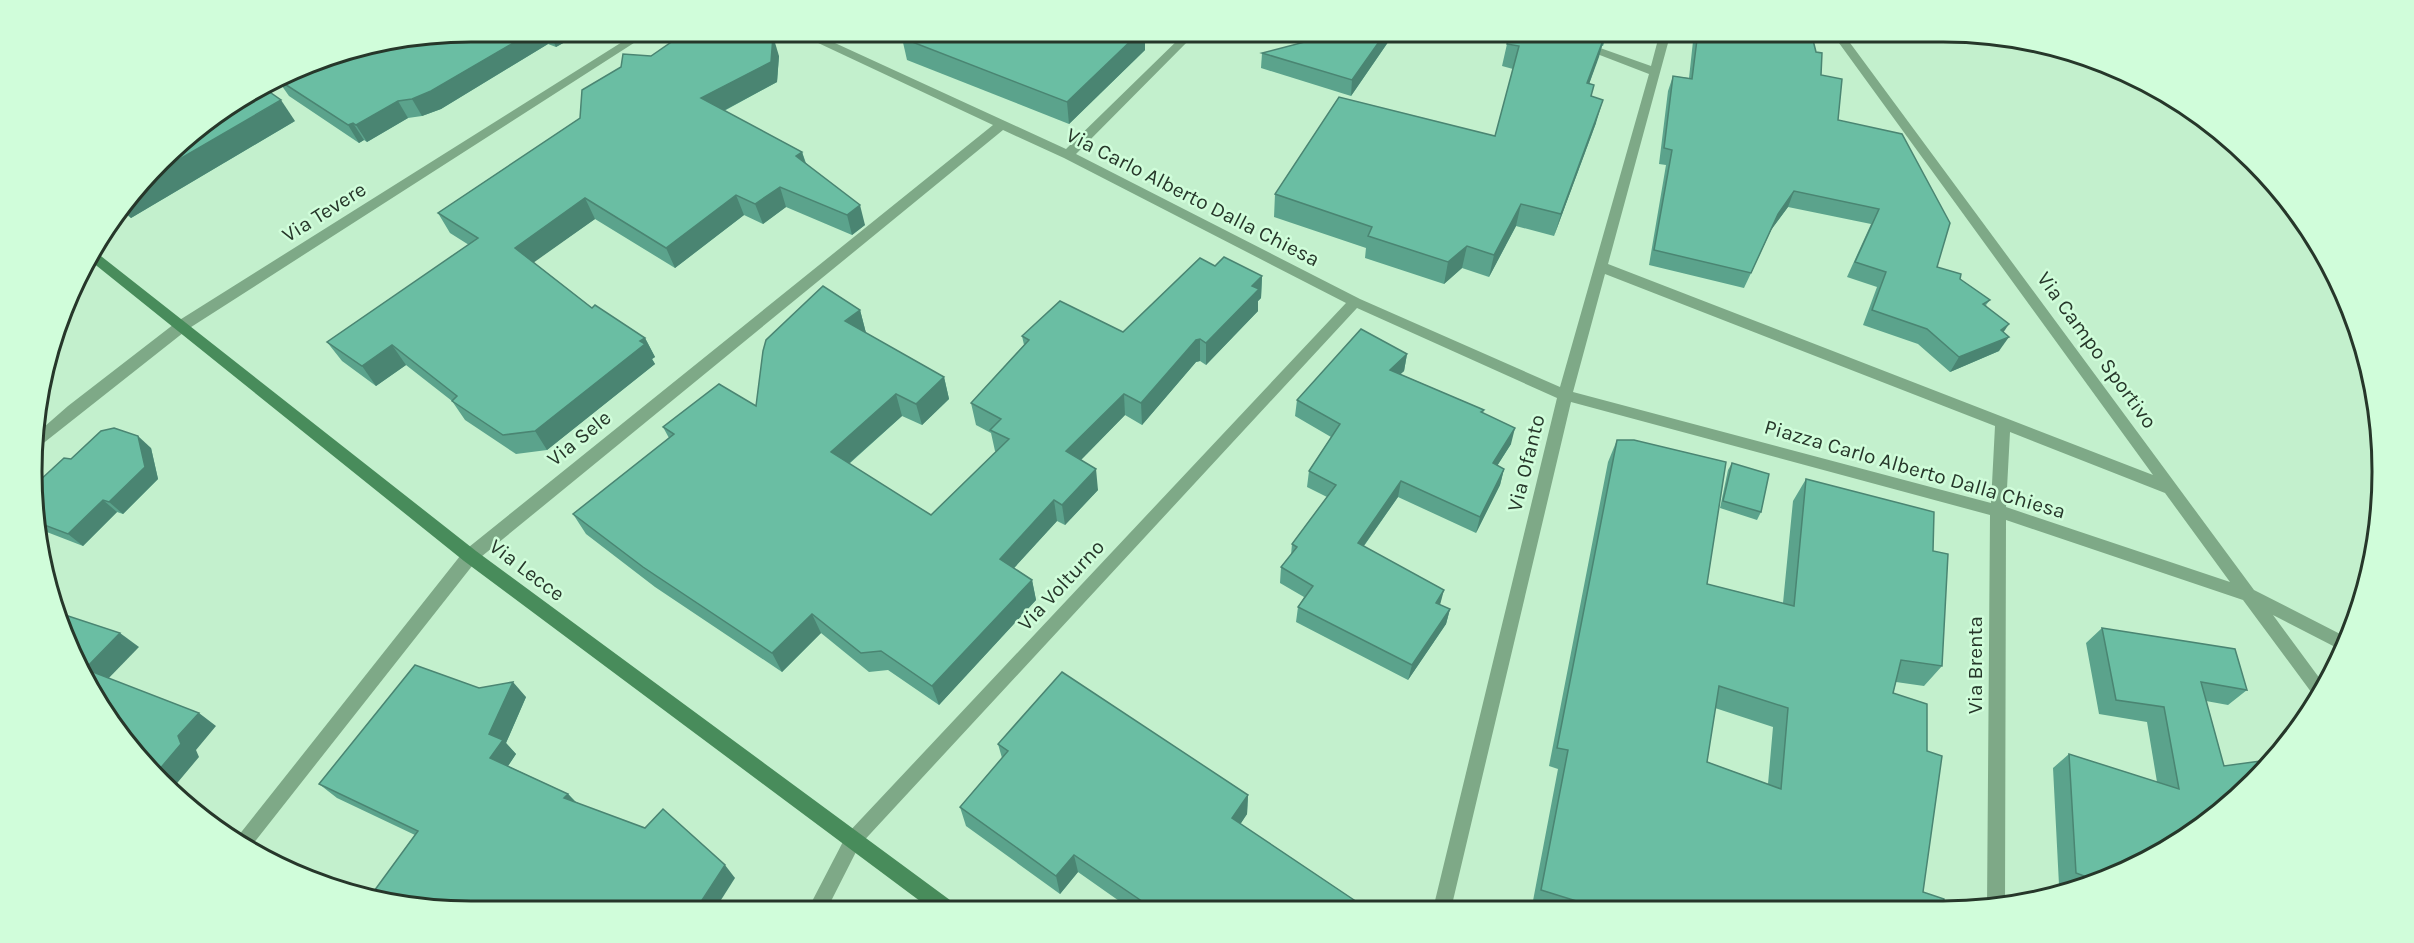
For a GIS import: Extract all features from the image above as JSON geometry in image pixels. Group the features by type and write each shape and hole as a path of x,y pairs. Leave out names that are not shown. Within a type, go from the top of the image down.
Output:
{"street":[{"name":"Via Tevere","path":"44,436 73,410 183,325 629,42"},
{"name":"Via Carlo Alberto Dalla Chiesa","path":"825,42 1068,155 1355,302 1566,395"},
{"path":"1068,155 1182,42"},
{"path":"1573,42 1655,72"},
{"name":"Via Ofanto","path":"1444,901 1566,395 1663,42"},
{"name":"Via Campo Sportivo","path":"1844,42 2315,685"},
{"name":"Via Sele","path":"247,837 470,556 1002,124"},
{"name":"Via Lecce","path":"99,260 470,556 935,901"},
{"path":"1602,267 2169,488"},
{"name":"Via Volturno","path":"821,901 853,840 1355,302"},
{"name":"Piazza Carlo Alberto Dalla Chiesa","path":"1566,395 1998,511 2249,595 2337,641"},
{"name":"Via Brenta","path":"1996,897 1998,511 2003,423"}],"building":[{"path":"515,42 431,91 412,99 398,101 356,125 353,123 348,125 285,84 333,65 388,50 443,43"},
{"path":"671,42 773,42 771,62 701,98 802,152 796,156 860,205 847,215 780,187 755,204 736,195 666,248 585,198 515,248 592,308 595,305 645,338 640,341 645,344 535,431 503,435 452,401 457,396 392,345 362,366 327,342 478,238 438,213 580,118 582,90 621,67 623,54 651,56"},
{"path":"912,42 1130,42 1067,102"},
{"path":"1304,42 1379,42 1352,80 1262,53"},
{"path":"1508,42 1602,42 1587,83 1594,85 1591,96 1603,100 1561,214 1521,204 1494,255 1467,246 1448,262 1368,236 1372,227 1275,194 1339,97 1495,136 1519,46 1507,44"},
{"path":"1697,42 1814,42 1816,52 1822,53 1821,75 1842,79 1838,120 1902,134 1950,223 1937,267 1961,274 1960,279 1990,300 1983,304 2009,324 2001,330 2009,337 1959,357 1927,329 1872,310 1886,272 1855,262 1879,209 1794,191 1778,214 1751,273 1654,250 1672,150 1664,148 1673,76 1692,79"},
{"path":"270,93 281,100 174,162 210,131 257,100"},
{"path":"1224,257 1262,276 1252,286 1259,289 1206,343 1200,339 1196,340 1141,403 1124,394 1066,451 1096,469 1062,505 1054,500 1000,559 1032,580 932,686 881,651 861,653 812,614 772,653 643,567 573,514 674,434 663,427 719,384 756,406 766,340 823,286 860,310 845,321 944,377 916,404 896,394 831,452 931,515 1009,439 990,430 1001,419 971,403 1029,340 1022,336 1060,301 1123,332 1200,258 1215,266"},
{"path":"1361,329 1407,354 1390,370 1484,410 1481,412 1515,428 1493,463 1504,469 1480,517 1401,481 1358,543 1444,590 1436,603 1450,609 1412,665 1298,607 1313,586 1281,567 1297,547 1292,544 1336,485 1309,471 1340,424 1297,400"},
{"path":"114,428 138,436 145,467 109,502 103,500 68,534 46,526 42,478 64,458 71,459 101,431"},
{"path":"1617,440 1634,440 1726,462 1707,584 1794,606 1806,479 1934,512 1933,551 1948,554 1942,666 1901,660 1893,693 1927,704 1927,751 1942,756 1923,892 1944,899 1944,901 1576,901 1541,890 1568,750 1557,748","holes":["1719,686 1788,708 1781,789 1707,762"]},
{"path":"1732,463 1769,474 1761,512 1723,501"},
{"path":"67,616 120,633 88,665"},
{"path":"2102,628 2235,649 2247,690 2201,682 2224,766 2259,761 2226,794 2181,829 2132,857 2085,876 2076,873 2069,754 2179,789 2164,707 2116,700"},
{"path":"415,665 479,688 513,682 489,734 503,740 490,758 568,794 564,798 645,828 663,809 725,865 702,901 472,901 388,893 375,890 418,831 319,784"},
{"path":"92,672 199,713 178,736 181,744 161,768 114,710"},
{"path":"1062,672 1248,795 1232,818 1356,901 1142,901 1074,855 1056,876 960,807 1008,751 998,744"}]}
